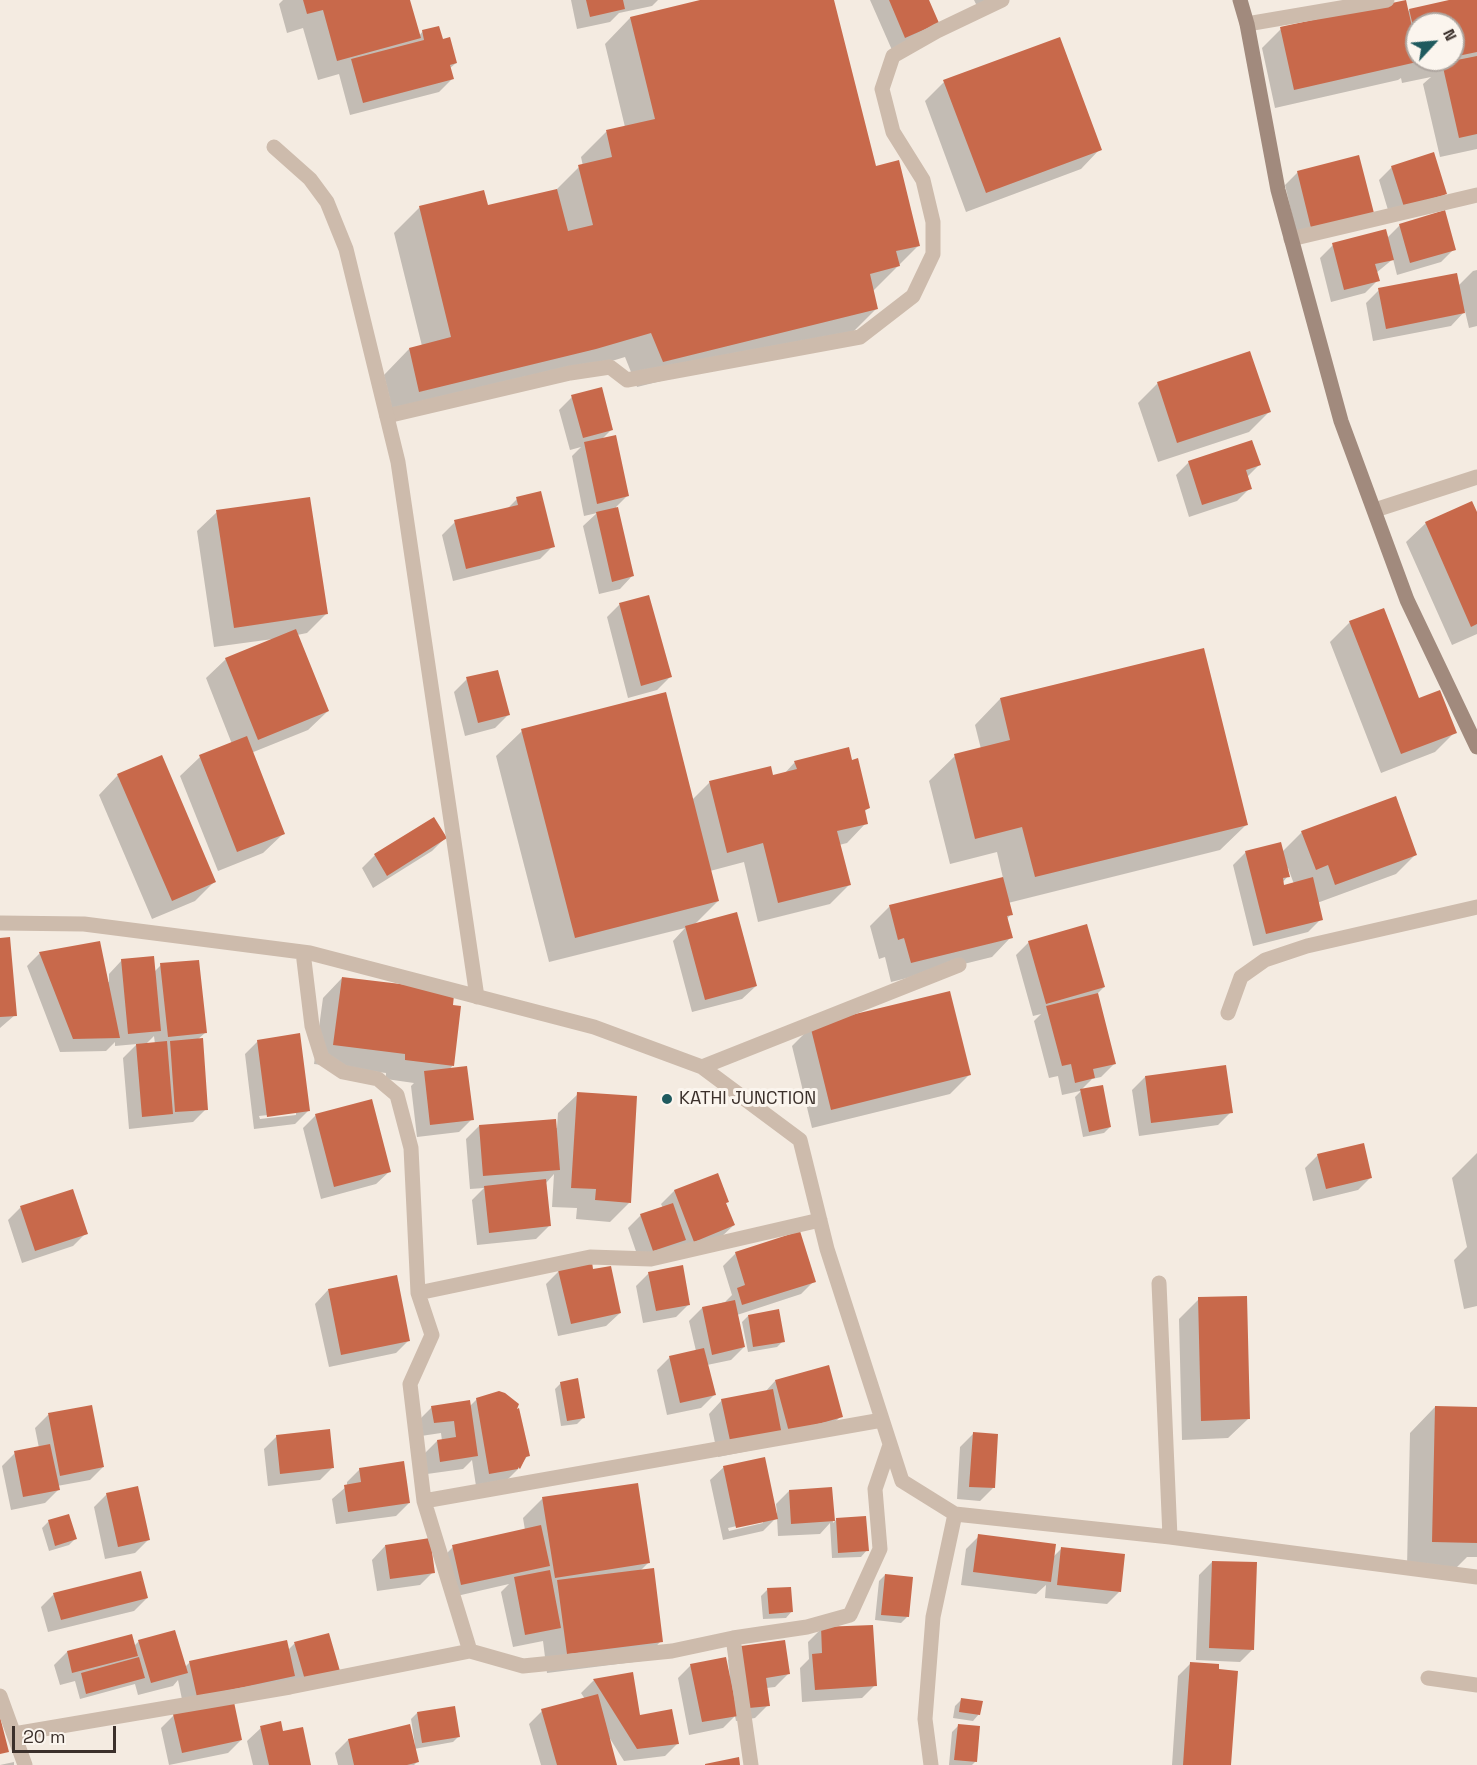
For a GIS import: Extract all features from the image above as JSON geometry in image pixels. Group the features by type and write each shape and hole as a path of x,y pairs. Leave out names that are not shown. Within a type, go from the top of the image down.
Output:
{"street":[{"path":"387,416 570,373 610,367 627,380 860,337 913,296 933,254 933,222 922,180 893,132 882,89 893,56 937,30 1002,0"},
{"path":"1240,0 1248,24 1278,190 1341,421 1407,600 1477,747"},
{"path":"1248,24 1386,0"},
{"path":"274,147 310,179 327,202 346,249 398,462 477,996"},
{"path":"1291,239 1477,195"},
{"path":"1375,510 1477,477"},
{"path":"1228,1013 1241,976 1265,960 1307,946 1477,907"},
{"path":"0,923 84,924 303,952 594,1027 702,1067 800,1140 827,1249 902,1481 955,1514 1170,1537 1477,1577"},
{"path":"303,952 312,1026 322,1058 343,1072 378,1079 397,1095 411,1148 418,1293 432,1335 411,1384 424,1501 470,1651"},
{"path":"702,1067 958,965"},
{"path":"418,1293 590,1257 651,1259 820,1220"},
{"path":"1159,1283 1170,1537"},
{"path":"424,1501 882,1420"},
{"path":"14,1734 290,1688 470,1651 523,1666 672,1651 733,1638 807,1628 850,1615 880,1549 875,1489 890,1445"},
{"path":"931,1765 925,1719 933,1617 955,1514"},
{"path":"733,1638 751,1765"},
{"path":"1428,1678 1477,1685"},
{"path":"0,1696 25,1765"}],"building":[{"path":"303,0 410,0 421,38 337,61 323,10 307,14"},
{"path":"586,0 623,0 625,9 590,17"},
{"path":"700,0 834,0 876,166 899,160 920,246 896,251 900,266 870,274 878,309 663,362 651,333 596,349 419,392 409,348 451,337 419,206 484,190 488,205 557,189 568,231 593,225 578,165 612,157 606,130 655,119 630,17"},
{"path":"889,0 929,0 939,23 905,38"},
{"path":"1406,0 1409,12 1405,12 1405,65 1294,90 1280,27"},
{"path":"1449,0 1477,0 1477,52 1465,54 1465,12 1410,12 1409,9"},
{"path":"439,26 443,39 450,37 457,63 450,65 454,79 363,103 351,59 424,40 422,30"},
{"path":"1060,37 1102,150 986,193 943,80"},
{"path":"1477,56 1477,134 1459,138 1444,72 1465,72 1465,58"},
{"path":"1434,152 1447,194 1404,207 1391,166"},
{"path":"1359,155 1375,217 1312,232 1297,171"},
{"path":"1445,210 1456,250 1410,263 1399,224"},
{"path":"1386,229 1394,260 1375,264 1380,281 1344,290 1332,243"},
{"path":"1457,273 1465,313 1386,329 1378,288"},
{"path":"1250,351 1271,412 1177,443 1157,382"},
{"path":"602,387 613,430 583,438 571,395"},
{"path":"616,435 629,496 597,504 584,442"},
{"path":"1252,440 1261,465 1246,470 1252,489 1202,505 1188,461"},
{"path":"541,491 555,547 466,569 454,520 518,505 516,497"},
{"path":"310,497 328,614 234,628 216,510"},
{"path":"1472,501 1477,512 1477,624 1471,627 1425,522"},
{"path":"618,507 634,576 612,582 596,512"},
{"path":"649,595 672,677 641,686 619,603"},
{"path":"1384,608 1419,698 1440,690 1457,733 1401,754 1349,621"},
{"path":"296,629 329,711 258,740 225,658"},
{"path":"1204,648 1248,825 1035,877 1022,827 975,839 954,754 1010,740 1000,698"},
{"path":"498,670 510,715 478,723 466,677"},
{"path":"666,692 719,901 575,938 521,729"},
{"path":"247,736 285,834 237,852 199,755"},
{"path":"849,747 852,760 858,758 870,808 865,810 868,824 837,831 851,885 778,903 763,843 727,853 709,781 771,766 773,775 797,769 794,761"},
{"path":"162,755 216,882 172,901 117,774"},
{"path":"1396,796 1417,855 1335,885 1328,865 1316,870 1301,831"},
{"path":"434,817 447,838 387,876 374,854"},
{"path":"1281,842 1290,877 1283,878 1284,885 1313,877 1323,920 1266,934 1245,851"},
{"path":"1003,877 1013,915 1007,916 1013,938 911,963 904,938 898,940 889,905"},
{"path":"737,912 757,986 705,1000 685,926"},
{"path":"1087,924 1105,987 1046,1004 1028,941"},
{"path":"10,937 17,1016 0,1017 0,938"},
{"path":"100,941 120,1038 73,1039 39,952"},
{"path":"154,956 161,1031 128,1034 121,959"},
{"path":"199,960 207,1033 168,1037 160,963"},
{"path":"342,977 442,989 454,995 453,1005 461,1006 454,1066 405,1060 405,1054 333,1045"},
{"path":"950,991 971,1075 831,1110 810,1025"},
{"path":"1098,993 1116,1064 1093,1069 1095,1078 1075,1083 1071,1064 1062,1066 1046,1006"},
{"path":"300,1033 310,1111 267,1117 257,1040"},
{"path":"203,1038 208,1110 175,1112 170,1041"},
{"path":"167,1041 173,1114 142,1117 136,1044"},
{"path":"1226,1065 1233,1113 1151,1123 1145,1076"},
{"path":"467,1066 474,1120 430,1125 424,1071"},
{"path":"1103,1085 1111,1127 1089,1132 1080,1089"},
{"path":"577,1092 637,1096 631,1203 595,1200 596,1189 571,1188"},
{"path":"372,1099 391,1172 334,1187 315,1114"},
{"path":"556,1119 560,1170 483,1176 479,1125"},
{"path":"1364,1143 1372,1178 1326,1189 1317,1154"},
{"path":"718,1173 735,1225 694,1242 674,1190"},
{"path":"546,1179 551,1226 489,1233 484,1186"},
{"path":"73,1189 88,1234 35,1251 20,1206"},
{"path":"673,1203 686,1240 653,1251 640,1214"},
{"path":"800,1231 816,1282 742,1305 737,1288 745,1285 735,1252"},
{"path":"592,1262 593,1269 611,1266 621,1313 571,1324 558,1270"},
{"path":"683,1265 690,1305 656,1311 648,1272"},
{"path":"397,1275 410,1341 341,1355 328,1289"},
{"path":"1247,1296 1250,1419 1201,1421 1198,1297"},
{"path":"735,1300 745,1347 712,1355 702,1307"},
{"path":"779,1309 785,1342 753,1347 748,1315"},
{"path":"704,1348 716,1395 680,1403 669,1356"},
{"path":"829,1365 843,1417 789,1432 775,1380"},
{"path":"578,1378 585,1418 567,1421 560,1382"},
{"path":"773,1389 782,1435 731,1445 721,1399"},
{"path":"499,1391 519,1404 517,1409 519,1408 530,1456 526,1457 520,1469 518,1467 518,1469 489,1474 476,1398"},
{"path":"470,1400 478,1456 440,1462 437,1440 456,1437 454,1421 434,1423 431,1406"},
{"path":"92,1405 104,1467 60,1476 48,1413"},
{"path":"1435,1406 1477,1407 1477,1543 1432,1542"},
{"path":"330,1429 334,1468 280,1474 276,1435"},
{"path":"973,1432 998,1434 995,1488 969,1487"},
{"path":"50,1444 60,1490 23,1497 14,1451"},
{"path":"765,1457 778,1519 736,1528 723,1466"},
{"path":"404,1461 410,1503 348,1512 344,1485 361,1482 359,1468"},
{"path":"638,1483 650,1563 555,1578 542,1497"},
{"path":"138,1486 150,1540 118,1547 106,1493"},
{"path":"832,1487 835,1521 791,1524 789,1490"},
{"path":"69,1514 77,1539 55,1546 48,1520"},
{"path":"866,1516 869,1551 838,1553 836,1518"},
{"path":"541,1525 550,1566 461,1585 452,1545"},
{"path":"978,1534 1056,1544 1051,1582 973,1572"},
{"path":"430,1538 435,1573 390,1579 385,1545"},
{"path":"1061,1547 1125,1554 1121,1592 1057,1585"},
{"path":"1212,1561 1257,1562 1254,1650 1209,1648"},
{"path":"654,1568 663,1642 567,1654 557,1580"},
{"path":"550,1570 561,1628 525,1635 514,1577"},
{"path":"141,1571 148,1598 61,1620 53,1593"},
{"path":"885,1574 913,1577 909,1617 881,1615"},
{"path":"791,1587 793,1612 769,1614 767,1588"},
{"path":"873,1625 877,1686 815,1690 812,1654 822,1653 821,1627"},
{"path":"175,1630 188,1673 151,1683 138,1640"},
{"path":"329,1633 340,1671 305,1680 294,1642"},
{"path":"132,1634 138,1656 72,1673 67,1651"},
{"path":"287,1640 295,1676 197,1697 189,1661"},
{"path":"785,1640 790,1674 766,1678 770,1706 749,1708 741,1646"},
{"path":"139,1657 145,1678 86,1694 81,1673"},
{"path":"726,1657 738,1716 702,1722 690,1664"},
{"path":"1190,1662 1219,1664 1219,1669 1238,1671 1231,1765 1183,1765"},
{"path":"633,1672 640,1715 672,1709 679,1744 637,1749 593,1679"},
{"path":"598,1694 617,1765 557,1765 541,1709"},
{"path":"961,1698 983,1701 980,1715 959,1712"},
{"path":"234,1702 242,1740 182,1753 173,1714"},
{"path":"455,1706 460,1737 422,1743 417,1712"},
{"path":"0,1717 9,1752 0,1754"},
{"path":"281,1721 283,1731 303,1727 311,1765 269,1765 260,1726"},
{"path":"410,1724 419,1762 407,1765 354,1765 348,1739"},
{"path":"958,1724 980,1726 977,1762 954,1760"},
{"path":"739,1757 740,1765 705,1765 705,1764"}],"place":[{"name":"KATHI JUNCTION","path":"667,1099"}]}
